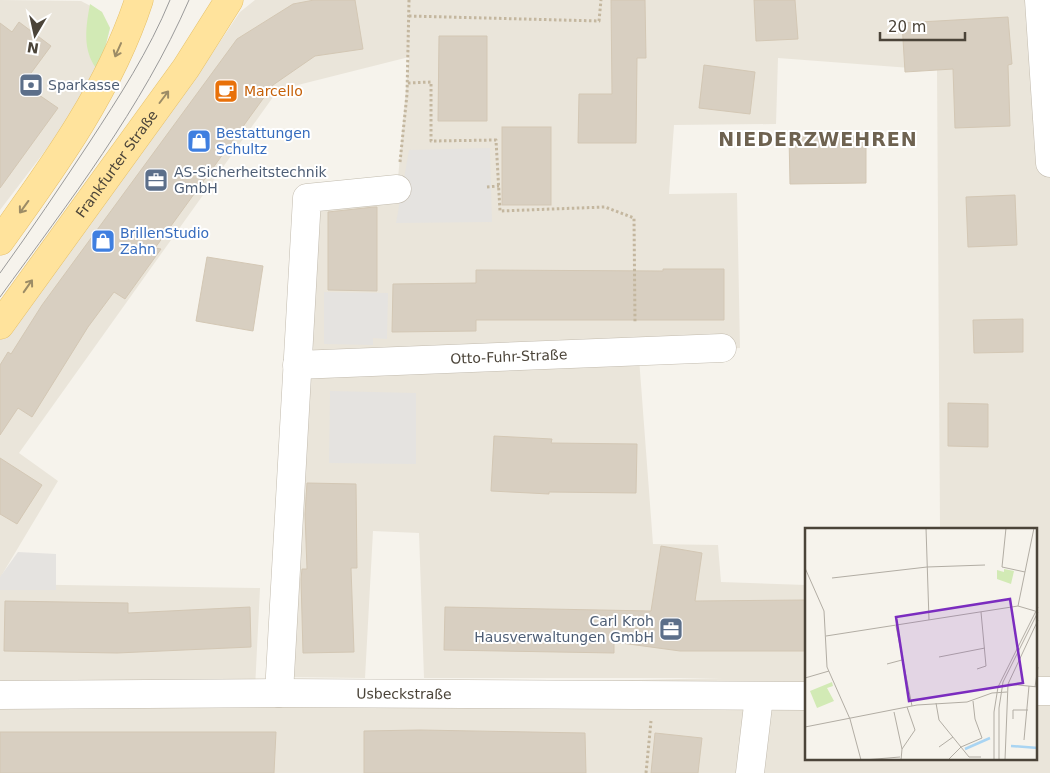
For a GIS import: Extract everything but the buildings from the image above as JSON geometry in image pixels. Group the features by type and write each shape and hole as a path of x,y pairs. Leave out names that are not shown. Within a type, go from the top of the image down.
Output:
{"main road":[{"name":"Frankfurter Straße","path":"0,325 186,68 229,0"},
{"path":"0,241 49,173 101,88 134,2"}],"street":[{"path":"1039,0 1050,163"},
{"path":"279,693 307,198 397,190"},
{"name":"Otto-Fuhr-Straße","path":"297,365 722,348"},
{"name":"Usbeckstraße","path":"0,695 279,693 805,696"},
{"path":"750,773 759,697"}],"path":[{"path":"397,190 408,83 409,0"},
{"path":"410,16 599,21 601,0"},
{"path":"408,83 431,82 431,141 496,140 500,211 605,207 634,218 635,352"},
{"path":"487,186 499,186"},
{"path":"646,773 653,696"}],"shaded area":[{"path":"0,0 81,1 102,12 110,28 105,48 74,113 0,210"},
{"path":"255,0 1050,0 1050,773 0,773 0,584 260,588 255,689 723,678 424,678 419,533 373,531 365,678 288,677 309,373 639,358 653,544 718,545 721,582 805,585 805,760 1038,760 1038,528 940,528 937,70 778,58 776,124 674,125 669,194 737,193 740,348 297,365 307,198 397,189 409,57 278,90 19,453 58,481 0,578 0,336 199,73 240,12"},
{"path":"490,148 492,222 396,223 409,150"},
{"path":"324,292 388,293 387,339 373,338 373,345 324,344"},
{"path":"330,391 416,393 416,464 329,463"},
{"path":"18,552 56,554 56,590 0,590 0,577"}],"green space":[{"path":"90,4 102,12 110,28 105,48 96,68 89,53 86,37"}],"tram line":[{"path":"0,273 89,143 122,91 143,56 170,0"},
{"path":"0,297 78,190 127,116 170,40 189,0"}],"place":[{"name":"Sparkasse","path":"31,85"},
{"name":"Marcello","path":"226,91"},
{"name":"Bestattungen Schultz","path":"199,141"},
{"name":"AS-Sicherheitstechnik GmbH","path":"156,180"},
{"name":"BrillenStudio Zahn","path":"103,241"},
{"name":"Carl Kroh Hausverwaltungen GmbH","path":"671,629"}],"district":[{"name":"NIEDERZWEHREN","path":"818,139"}]}
